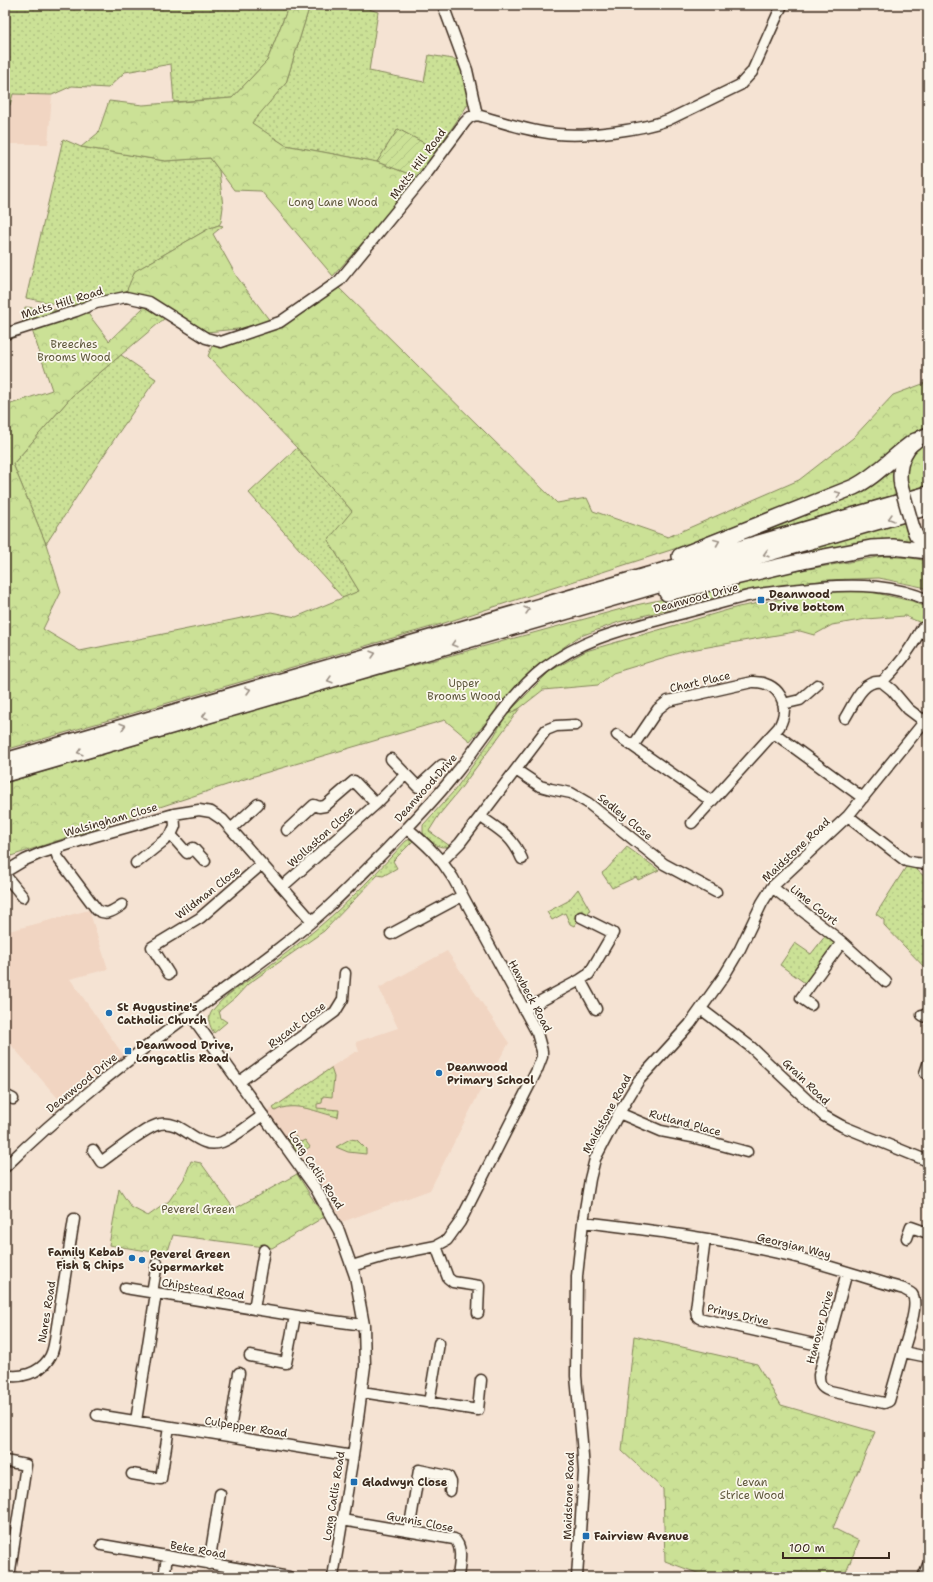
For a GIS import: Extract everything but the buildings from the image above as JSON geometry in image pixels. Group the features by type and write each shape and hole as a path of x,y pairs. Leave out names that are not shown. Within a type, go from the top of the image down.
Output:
{"highway":[{"path":"604,588 622,576 694,551 854,487 873,476 901,450 922,438"},
{"path":"5,761 928,494"},
{"path":"5,774 928,507"},
{"path":"578,608 618,605 803,561 882,547 928,551"},
{"path":"841,554 894,552 928,557"}],"main road":[{"path":"922,438 907,449 901,462 900,478 913,528 916,535 928,547"}],"street":[{"path":"443,5 467,70 477,115 531,130 572,135 607,132 657,124 740,85 752,72 782,5"},
{"name":"Matts Hill Road","path":"5,334 96,303 126,297 149,302 206,338 222,342 280,322 339,281 421,181 465,122 470,117 477,115"},
{"name":"Deanwood Drive","path":"5,1167 99,1083 272,953 340,896 407,828 453,778 507,705 524,685 544,669 584,643 619,631 716,604 781,591 866,585 899,590 928,600"},
{"path":"845,718 864,687 870,683 882,682 889,675 912,646 922,628"},
{"name":"Chart Place","path":"633,746 658,709 672,700 757,682 764,683 773,688 780,695 784,704"},
{"path":"882,682 892,690 908,709 926,719"},
{"path":"692,823 774,733 783,718 784,704 800,700 817,685"},
{"name":"Maidstone Road","path":"576,1577 584,1472 576,1376 576,1288 583,1222 594,1159 639,1080 690,1024 734,959 762,903 772,887 848,816 926,719"},
{"path":"442,861 460,843 481,817 541,736 549,728 556,726 576,725"},
{"path":"774,733 863,798"},
{"path":"617,735 711,801"},
{"path":"391,759 418,787 442,765"},
{"name":"Sedley Close","path":"516,770 540,786 551,790 576,794 588,802 664,864 716,892"},
{"name":"Wollaston Close","path":"282,887 376,804 406,774"},
{"name":"Wollaston Close","path":"287,830 314,805 319,807 325,806 354,781 376,804"},
{"path":"231,829 258,804"},
{"name":"Walsingham Close","path":"23,897 5,874 25,860 92,837 193,810 211,812 220,816 312,921"},
{"name":"Walsingham Close","path":"171,835 175,826 174,814"},
{"path":"848,816 906,860 928,864"},
{"path":"481,817 509,837 515,844 522,859"},
{"name":"Hawbeck Road","path":"352,1266 385,1256 436,1246 447,1240 460,1222 540,1064 542,1051 540,1041 524,1010 442,861 407,828"},
{"path":"136,863 171,835 187,853 193,848 205,861"},
{"name":"Walsingham Close","path":"55,849 58,858 97,910 104,913 112,912 122,905"},
{"name":"Wildman Close","path":"169,974 152,947 200,918 262,864"},
{"name":"Lime Court","path":"772,887 842,942 886,982"},
{"path":"391,934 462,896"},
{"path":"524,1010 580,980 592,969 613,933 581,917"},
{"path":"811,1005 800,998 842,942"},
{"name":"Rycaut Close","path":"239,1082 335,1012 344,995 345,973"},
{"path":"580,980 596,1009"},
{"name":"Grain Road","path":"701,1009 751,1046 824,1116 842,1126 928,1162"},
{"name":"Long Catlis Road","path":"190,1014 316,1189 328,1208 339,1231 352,1266 359,1293 364,1325 365,1355 362,1392 333,1577"},
{"name":"Rutland Place","path":"619,1113 661,1131 692,1137 747,1152"},
{"path":"93,1150 102,1162 151,1127 165,1123 181,1127 202,1141 211,1143 221,1142 263,1115"},
{"name":"Nares Road","path":"5,1376 18,1376 34,1372 42,1367 51,1356 56,1339 74,1219"},
{"name":"Georgian Way","path":"583,1222 705,1239 787,1255 904,1289 911,1293 914,1299 914,1309 903,1352"},
{"path":"907,1238 911,1227 928,1233"},
{"name":"Prinys Drive","path":"705,1239 696,1309 697,1316 699,1318 826,1347"},
{"path":"436,1246 448,1278 453,1282 479,1286 478,1313"},
{"name":"Chipstead Road","path":"254,1309 264,1250"},
{"path":"136,1421 157,1264"},
{"name":"Hanover Drive","path":"847,1272 819,1375 820,1385 823,1389 884,1403 889,1401 903,1352"},
{"name":"Chipstead Road","path":"125,1288 295,1316 364,1325"},
{"path":"250,1356 286,1363 295,1316"},
{"path":"430,1403 439,1343"},
{"path":"903,1352 928,1358"},
{"path":"229,1436 239,1373"},
{"path":"362,1392 478,1410 481,1380"},
{"name":"Culpepper Road","path":"97,1415 352,1456"},
{"path":"132,1474 161,1479 169,1427"},
{"path":"5,1461 26,1465 9,1577"},
{"path":"408,1531 419,1470 448,1476 450,1491"},
{"path":"209,1564 220,1494"},
{"name":"Gunnis Close","path":"342,1520 450,1538 457,1542 459,1548 458,1577"},
{"name":"Beke Road","path":"102,1545 289,1577"},
{"path":"164,1577 167,1557"},
{"path":"923,1577 928,1565"}],"shaded area":[{"path":"13,94 52,95 48,144 5,144 5,104 10,105"},
{"path":"89,910 108,969 70,979 124,1056 63,1104 5,1038 5,932"},
{"name":"Deanwood Primary School","path":"447,951 509,1043 479,1093 430,1190 342,1222 326,1192 312,1173 309,1167 310,1159 303,1151 297,1154 267,1111 331,1067 355,1052 359,1052 356,1042 398,1028 379,988"}],"green space":[{"path":"5,5 289,5 267,61 232,98 174,102 171,64 125,72 108,88 72,86 52,95 13,94 10,105 5,104"},
{"name":"Long Lane Wood","path":"289,5 310,5 286,83 252,123 285,145 377,162 420,178 333,276 261,191 234,190 210,158 165,161 81,147 98,133 109,101 143,105 232,98 267,61"},
{"path":"310,5 357,5 378,12 369,71 424,82 429,55 459,60 471,100 437,150 398,129 377,162 285,145 251,123 286,83"},
{"path":"398,129 437,150 420,178 377,162"},
{"path":"63,139 81,147 165,161 210,158 219,170 223,207 221,222 219,225 210,228 137,270 126,292 75,308 26,298"},
{"path":"219,225 223,226 213,234 237,277 270,321 238,329 206,332 161,304 126,292 135,271 210,228"},
{"name":"Breeches Brooms Wood","path":"339,288 557,503 587,498 593,511 668,537 799,480 853,438 893,395 928,382 928,428 916,431 866,475 674,549 438,625 5,750 5,406 52,390 32,330 86,311 109,341 146,305 165,318 72,396 13,464 46,544 61,592 43,629 80,651 271,612 296,617 359,591 328,540 352,511 297,448 208,356 212,346 269,332"},
{"path":"25,307 66,311 23,322"},
{"path":"121,355 156,379 117,435 46,544 13,464 72,396"},
{"path":"928,440 928,485 907,491 906,479 908,460 918,447"},
{"path":"297,448 353,512 328,540 359,591 343,598 249,493"},
{"path":"895,461 894,478 897,494 700,552"},
{"path":"903,522 906,522 919,549 725,573"},
{"name":"Upper Brooms Wood","path":"884,556 928,561 928,590 922,587 879,578 827,580 736,592 619,622 578,637 540,664 506,700 499,699 496,711 470,741 445,720 251,777 5,858 5,783 342,685 636,605 785,573"},
{"path":"862,590 912,601 928,608 928,626 905,616 866,619 832,625 814,635 800,631 685,651 613,673 598,685 543,690 520,708 506,715 550,671 586,651 738,607 814,593"},
{"path":"520,708 458,792 439,815 429,831 450,846 438,846 423,833 423,825 454,791 494,736 506,715"},
{"path":"410,839 413,841 393,861 397,868 383,876 378,875 324,931 248,984 236,997 219,1011 221,1018 227,1022 214,1033 210,1025 210,1014 223,999 279,959 320,926 354,895 406,841"},
{"path":"627,847 659,870 638,880 636,877 612,888 602,873"},
{"path":"906,867 915,868 928,880 928,971 884,925 884,920 876,914"},
{"path":"578,889 590,910 587,915 581,917 574,926 570,924 565,913 552,920 547,912 568,901"},
{"path":"826,935 833,941 834,945 805,983 780,965 795,943 811,954"},
{"path":"331,1068 334,1077 332,1097 323,1096 322,1103 317,1104 317,1108 339,1110 338,1117 298,1107 282,1108 275,1111 273,1108"},
{"path":"295,1136 301,1142 305,1140 310,1147 297,1154 288,1140"},
{"path":"350,1139 357,1140 366,1149 366,1154 348,1152 336,1147"},
{"name":"Peverel Green","path":"191,1161 201,1163 234,1209 297,1174 324,1217 272,1248 173,1235 167,1254 109,1245 119,1189 131,1207 148,1216 169,1201 184,1179"},
{"name":"Levan Strice Wood","path":"634,1336 757,1364 781,1405 875,1432 833,1528 859,1541 844,1577 708,1577 665,1561 663,1489 622,1451"}],"place":[{"name":"Deanwood Drive bottom","path":"761,600"},
{"name":"St Augustine's Catholic Church","path":"109,1013"},
{"name":"Deanwood Drive, Longcatlis Road","path":"128,1051"},
{"name":"Deanwood Primary School","path":"439,1073"},
{"name":"Family Kebab Fish & Chips","path":"132,1258"},
{"name":"Peverel Green Supermarket","path":"142,1260"},
{"name":"Gladwyn Close","path":"354,1482"},
{"name":"Fairview Avenue","path":"586,1536"}]}
